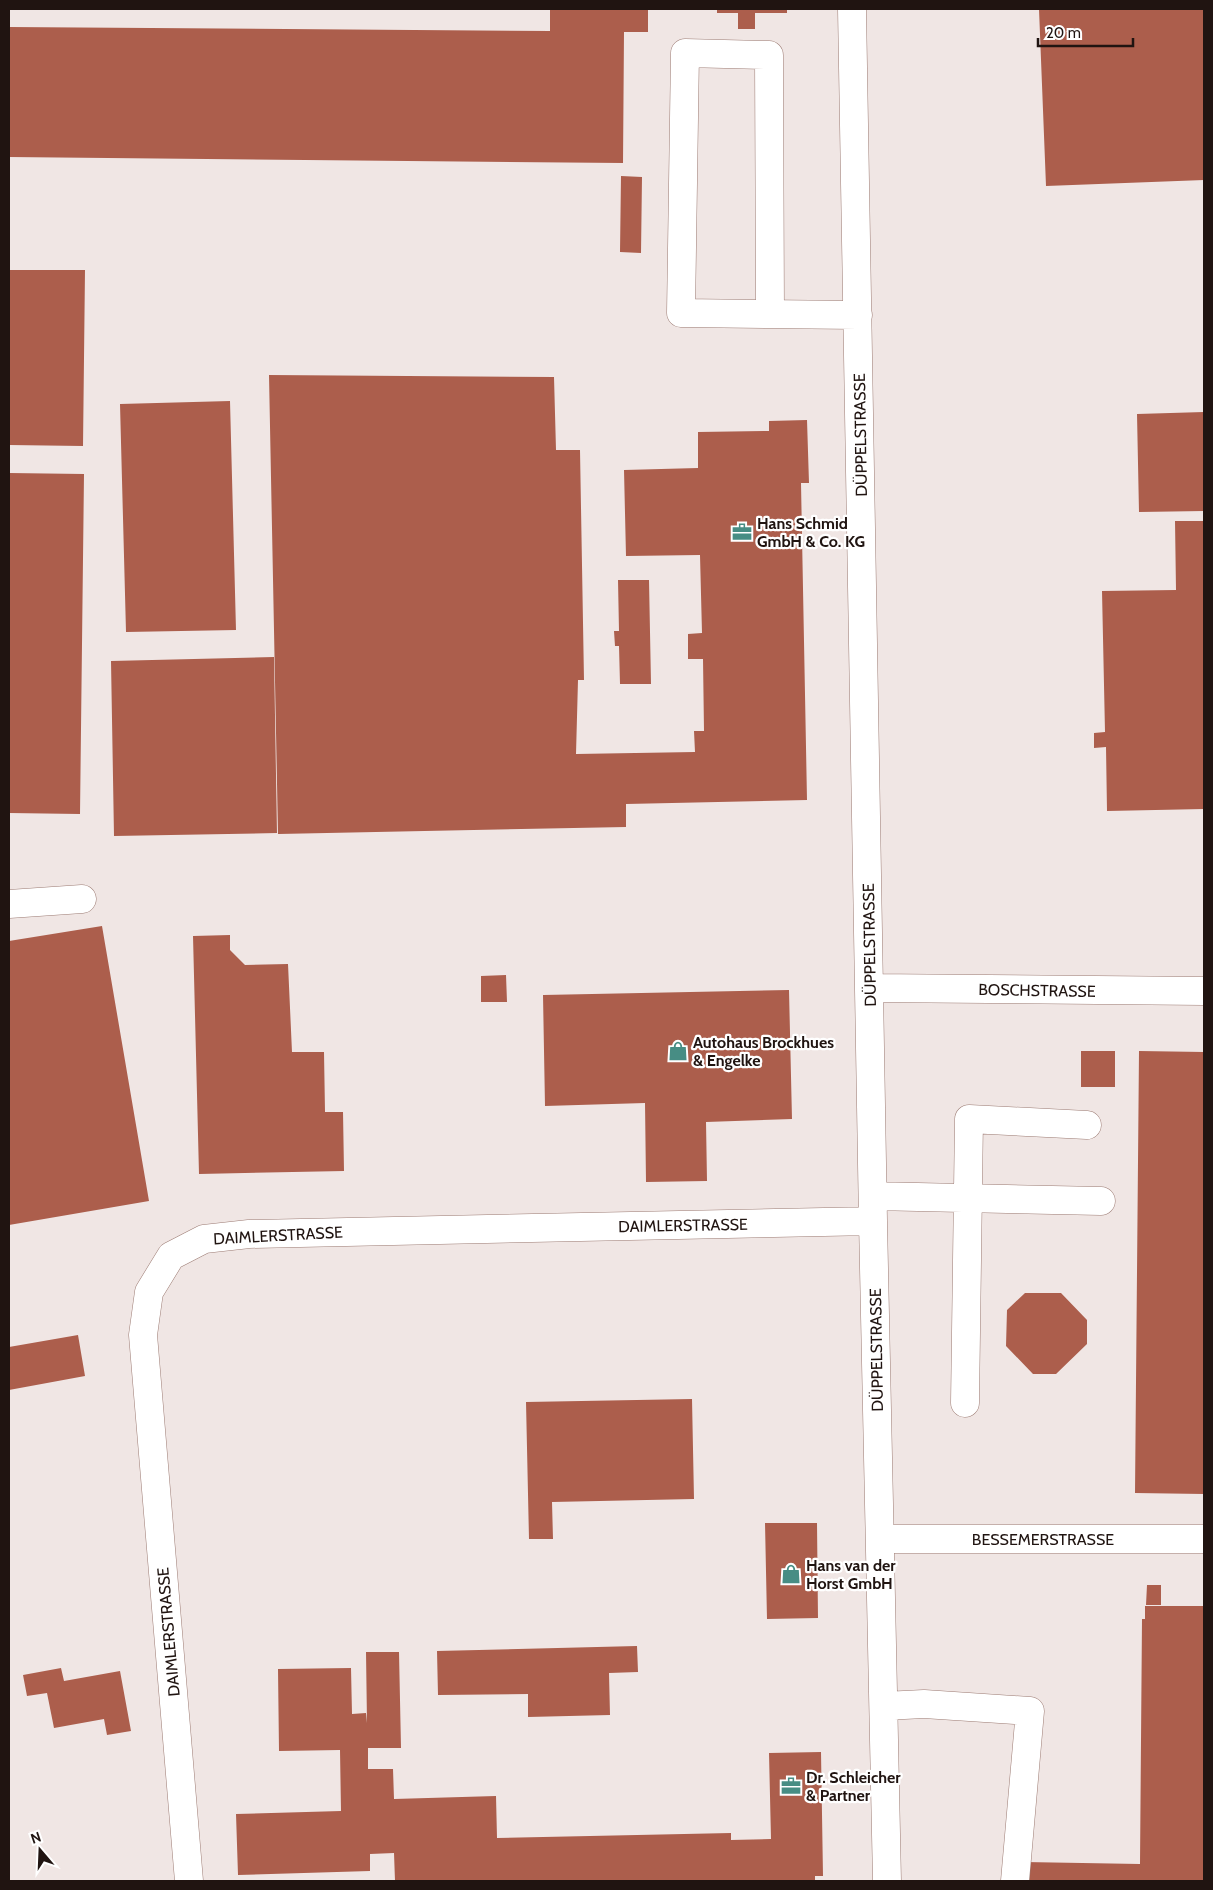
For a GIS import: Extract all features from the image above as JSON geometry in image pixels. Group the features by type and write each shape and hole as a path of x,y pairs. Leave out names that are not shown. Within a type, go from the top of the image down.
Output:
{"street":[{"name":"DÜPPELSTRASSE","path":"852,9 887,1881"},
{"path":"770,314 769,55 685,53 681,312 770,314 858,315"},
{"path":"9,904 82,899"},
{"name":"BOSCHSTRASSE","path":"870,988 1204,991"},
{"path":"964,1403 969,1119 1087,1125"},
{"name":"DAIMLERSTRASSE","path":"189,1881 143,1335 149,1292 171,1256 204,1240 249,1234 873,1208 967,1198 1101,1201"},
{"name":"BESSEMERSTRASSE","path":"881,1539 1204,1539"},
{"path":"884,1706 924,1704 1030,1711 1014,1881"}],"shaded area":[{"path":"9,9 1204,9 1204,1881 9,1881"}],"building":[{"path":"550,9 648,9 648,32 624,32 623,163 9,157 9,27 550,31"},
{"path":"717,9 787,9 787,13 755,13 755,29 738,29 738,13 717,13"},
{"path":"1039,9 1204,9 1204,180 1046,186"},
{"path":"621,176 642,177 641,253 620,252"},
{"path":"9,270 85,270 83,446 9,445"},
{"path":"269,375 554,377 556,450 580,450 584,680 578,680 576,754 695,752 694,731 704,731 703,659 688,659 688,634 702,633 700,555 626,556 624,470 698,468 698,432 769,431 769,421 807,420 809,483 801,483 807,800 626,804 626,827 278,834"},
{"path":"230,401 236,630 126,632 120,404"},
{"path":"1204,412 1204,511 1139,512 1137,414"},
{"path":"9,473 84,474 80,814 9,813"},
{"path":"1175,521 1204,521 1204,809 1107,811 1106,747 1094,748 1094,733 1105,732 1102,591 1176,590"},
{"path":"618,580 649,580 651,684 620,684 619,646 615,646 614,631 619,631"},
{"path":"274,657 277,833 114,836 111,661"},
{"path":"102,926 149,1201 9,1225 9,941"},
{"path":"230,935 230,950 245,965 288,964 292,1052 324,1052 325,1112 343,1112 344,1171 199,1174 193,936"},
{"path":"506,975 507,1002 481,1002 481,976"},
{"path":"789,990 792,1119 706,1122 707,1181 646,1182 645,1103 545,1106 543,995"},
{"path":"1081,1051 1115,1051 1115,1087 1081,1087"},
{"path":"1139,1051 1204,1052 1204,1494 1135,1493"},
{"path":"1025,1293 1061,1293 1087,1320 1087,1344 1056,1374 1033,1374 1006,1346 1007,1310"},
{"path":"78,1335 85,1376 9,1390 9,1347"},
{"path":"692,1399 694,1499 552,1502 553,1539 529,1539 526,1402"},
{"path":"765,1523 817,1523 818,1618 767,1619"},
{"path":"1147,1585 1161,1585 1161,1605 1146,1605"},
{"path":"1145,1606 1204,1606 1204,1881 1023,1881 1024,1862 1140,1864 1142,1619 1145,1619"},
{"path":"637,1646 638,1672 609,1673 610,1715 528,1717 528,1694 438,1695 437,1651"},
{"path":"366,1652 399,1652 401,1748 368,1748 368,1769 393,1769 394,1799 496,1796 497,1838 731,1833 731,1840 771,1839 769,1753 821,1752 823,1876 815,1876 815,1881 395,1881 394,1853 370,1854 370,1871 238,1875 236,1814 341,1811 340,1750 279,1751 278,1669 351,1668 352,1714 366,1713 367,1723"},
{"path":"61,1668 64,1681 120,1671 131,1731 107,1735 104,1719 54,1728 47,1693 27,1696 23,1675"}],"place":[{"name":"Hans Schmid GmbH & Co. KG","path":"742,532"},
{"name":"Autohaus Brockhues & Engelke","path":"678,1051"},
{"name":"Hans van der Horst GmbH","path":"791,1574"},
{"name":"Dr. Schleicher & Partner","path":"791,1786"}]}
